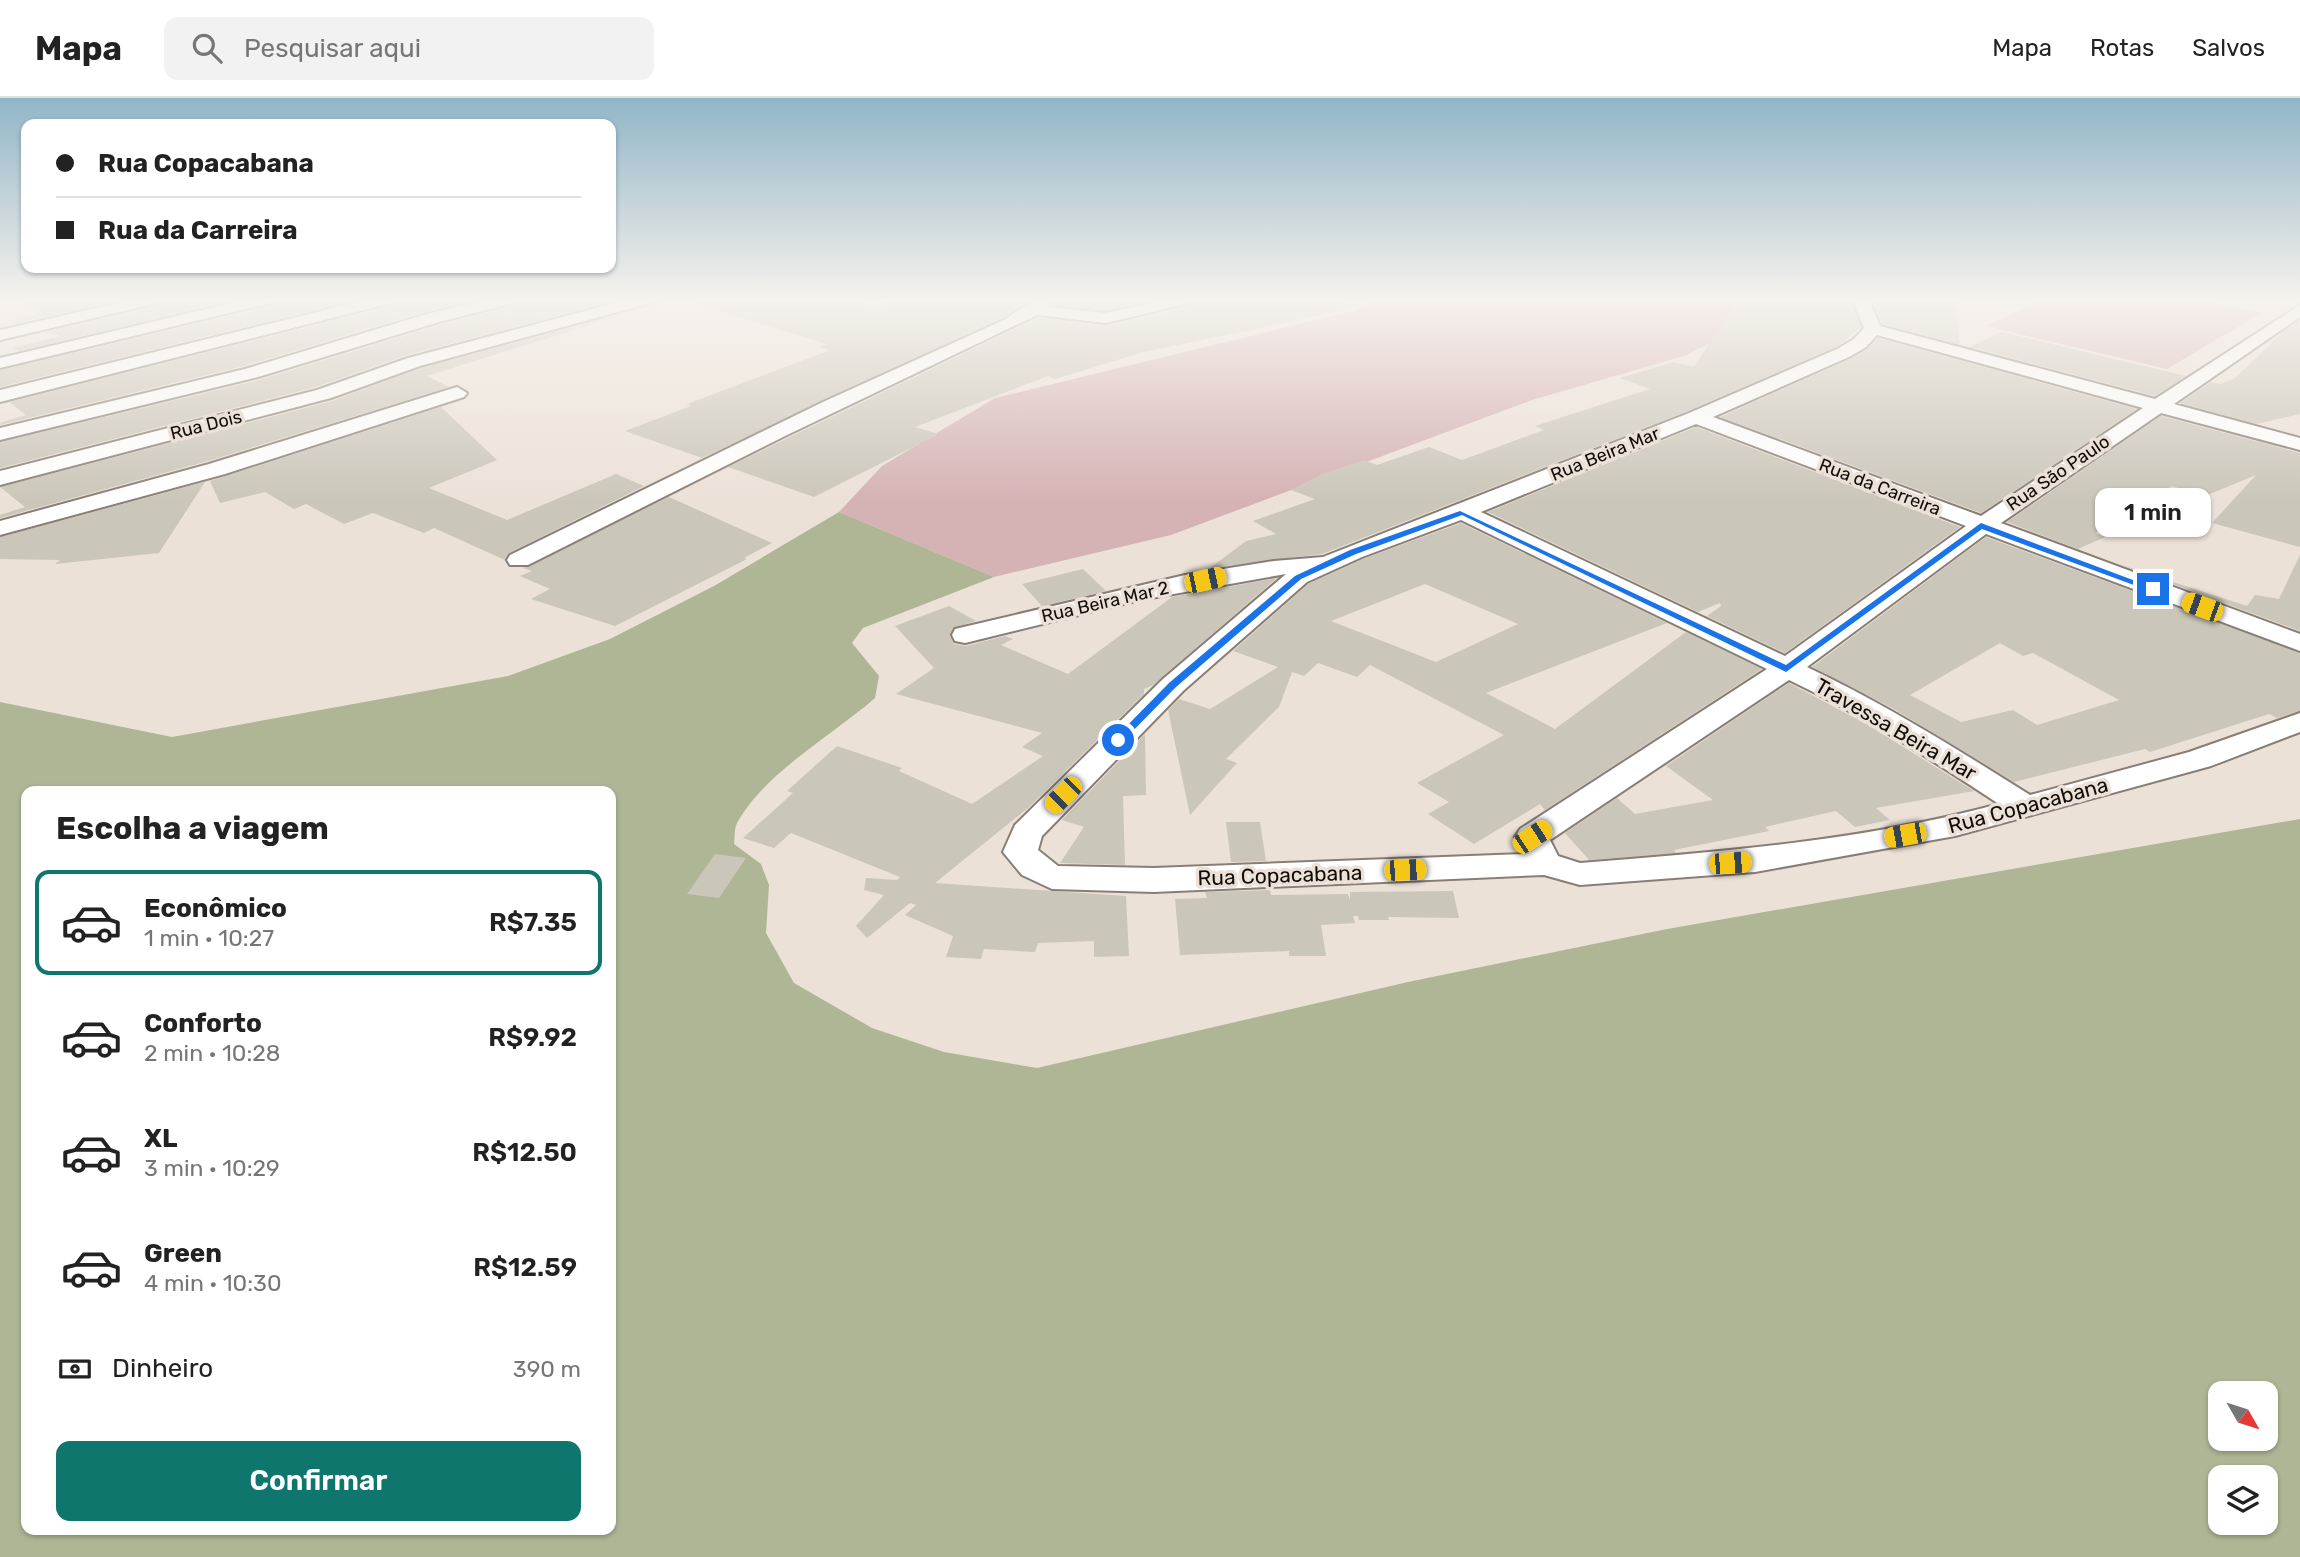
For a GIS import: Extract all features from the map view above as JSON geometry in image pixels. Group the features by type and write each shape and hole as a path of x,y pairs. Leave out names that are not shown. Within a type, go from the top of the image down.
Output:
{"street":[{"path":"0,396 120,366"},
{"path":"0,434 274,366"},
{"name":"Rua Dois","path":"0,478 324,394 403,366"},
{"path":"519,560 913,366"},
{"name":"Rua Beira Mar","path":"1298,577 1329,562 1462,512 1696,417 1813,366"},
{"path":"2011,366 2300,444"},
{"name":"Rua São Paulo","path":"1545,864 1532,837 1786,669 1981,526 2216,366"},
{"path":"0,528 217,468 457,393"},
{"name":"Rua da Carreira","path":"1696,417 1981,526 2300,643"},
{"name":"Travessa Beira Mar","path":"1462,512 1846,696 1917,737 2023,806"},
{"name":"Rua Beira Mar 2","path":"965,635 1231,574 1329,562"},
{"name":"Rua Copacabana","path":"1298,577 1173,685 1027,832 1020,852 1034,867 1052,877 1141,879 1545,864 1580,874 1755,861 1955,826 2200,759 2300,722"}],"shaded area":[{"path":"1127,366 1649,366 1532,400 1171,535 994,577 839,512 882,466 995,398"},
{"path":"839,512 994,577 863,628 852,643 879,676 875,698 781,771 764,788 737,823 734,844 761,864 769,885 766,933 794,983 872,1028 944,1052 1037,1068 1408,982 1667,929 2300,819 2300,1557 0,1557 0,702 172,737 508,676 610,639 714,586"}],"building":[{"path":"17,366 85,366 0,387 0,370"},
{"path":"152,366 244,366 0,425 26,415 9,402"},
{"path":"305,366 375,366 316,387 0,468 0,442 259,380"},
{"path":"459,366 427,376 449,387 208,461 0,518 0,515 25,507 0,487 332,401 421,368"},
{"path":"787,366 900,366 702,458 625,431 691,406 687,404"},
{"path":"937,366 1098,366 1055,379 1048,376 915,427 939,434 814,497 728,467"},
{"path":"1660,366 1792,366 1688,411 1322,554 1210,568 1246,541 1276,534 1253,521 1315,499 1291,490 1325,473 1364,460 1377,465 1429,447 1462,460 1544,430 1535,426 1650,389 1620,378"},
{"path":"1834,366 1980,366 2137,409 1981,513 1720,417"},
{"path":"2042,366 2144,366 2186,376 2155,396"},
{"path":"2247,366 2300,366 2300,414 2256,424 2180,403 2211,382 2221,384 2235,378"},
{"path":"441,407 497,460 429,488 507,520 616,474 644,486 509,553 505,560 434,528 424,533 373,513 344,524 306,504 294,509 265,492 220,503 210,481"},
{"path":"2161,416 2300,453 2300,547 2212,523 2256,475 2205,496 2172,486 2095,533 2105,537 2078,549 2007,522"},
{"path":"1696,427 1960,527 1785,653 1707,616 1721,606 1720,603 1698,612 1488,512"},
{"path":"205,482 159,553 55,564 60,560 0,559 0,537"},
{"path":"669,497 772,543 744,558 747,559 615,626 531,599 550,589 520,576 532,571 523,568"},
{"path":"1461,523 1667,623 1486,693 1555,729 1686,632 1762,669 1545,810 1540,804 1474,844 1428,814 1449,802 1417,783 1504,735 1370,665 1357,677 1318,663 1304,676 1292,672 1279,707 1226,759 1237,763 1190,815 1168,710 1179,699 1210,709 1278,667 1233,651 1308,584 1363,559","holes":["1425,584 1518,624 1436,662 1331,621"]},
{"path":"1986,537 2300,653 2300,711 2277,718 2269,714 2150,752 2145,749 2014,782 1894,709 1812,667","holes":["2000,643 2023,656 2033,653 2119,700 2037,725 2013,710 1961,722 1910,695"]},
{"path":"2300,555 2300,631 2115,563 2247,606 2255,595 2279,599"},
{"path":"1083,569 1106,591 1042,606 1022,584"},
{"path":"1277,578 1153,685 1144,689 1144,694 1028,808 935,883 1126,896 1129,956 1094,957 1094,941 1038,943 1035,952 984,949 981,959 946,957 953,936 905,915 916,905 910,903 867,938 856,926 884,895 864,890 866,878 897,880 900,877 791,833 774,848 743,838 793,793 787,791 837,746 902,768 899,771 972,804 1043,756 1022,747 1042,733 896,694 934,668 895,626 949,606 976,621 953,628 950,636 954,644 966,646 1005,636 1013,639 1001,645 1068,674 1172,597"},
{"path":"1789,683 1868,725 1974,791 1876,808 1890,820 1855,827 1836,811 1765,827 1769,831 1674,850 1676,853 1589,860 1565,833 1617,798 1635,814 1713,800 1666,766"},
{"path":"1145,734 1146,795 1123,796 1125,865 1060,863 1084,827 1062,820"},
{"path":"1226,822 1260,822 1266,861 1231,862"},
{"path":"715,854 746,858 719,898 687,894"},
{"path":"1270,890 1271,895 1348,894 1350,901 1350,892 1453,891 1459,918 1388,917 1389,920 1359,920 1358,916 1353,916 1355,923 1321,925 1326,956 1289,956 1289,951 1180,955 1175,899 1207,898 1205,892"}],"route":[{"path":"1118,740 1173,685 1298,577 1353,552 1462,512 1786,669 1981,526 2153,589"}]}
